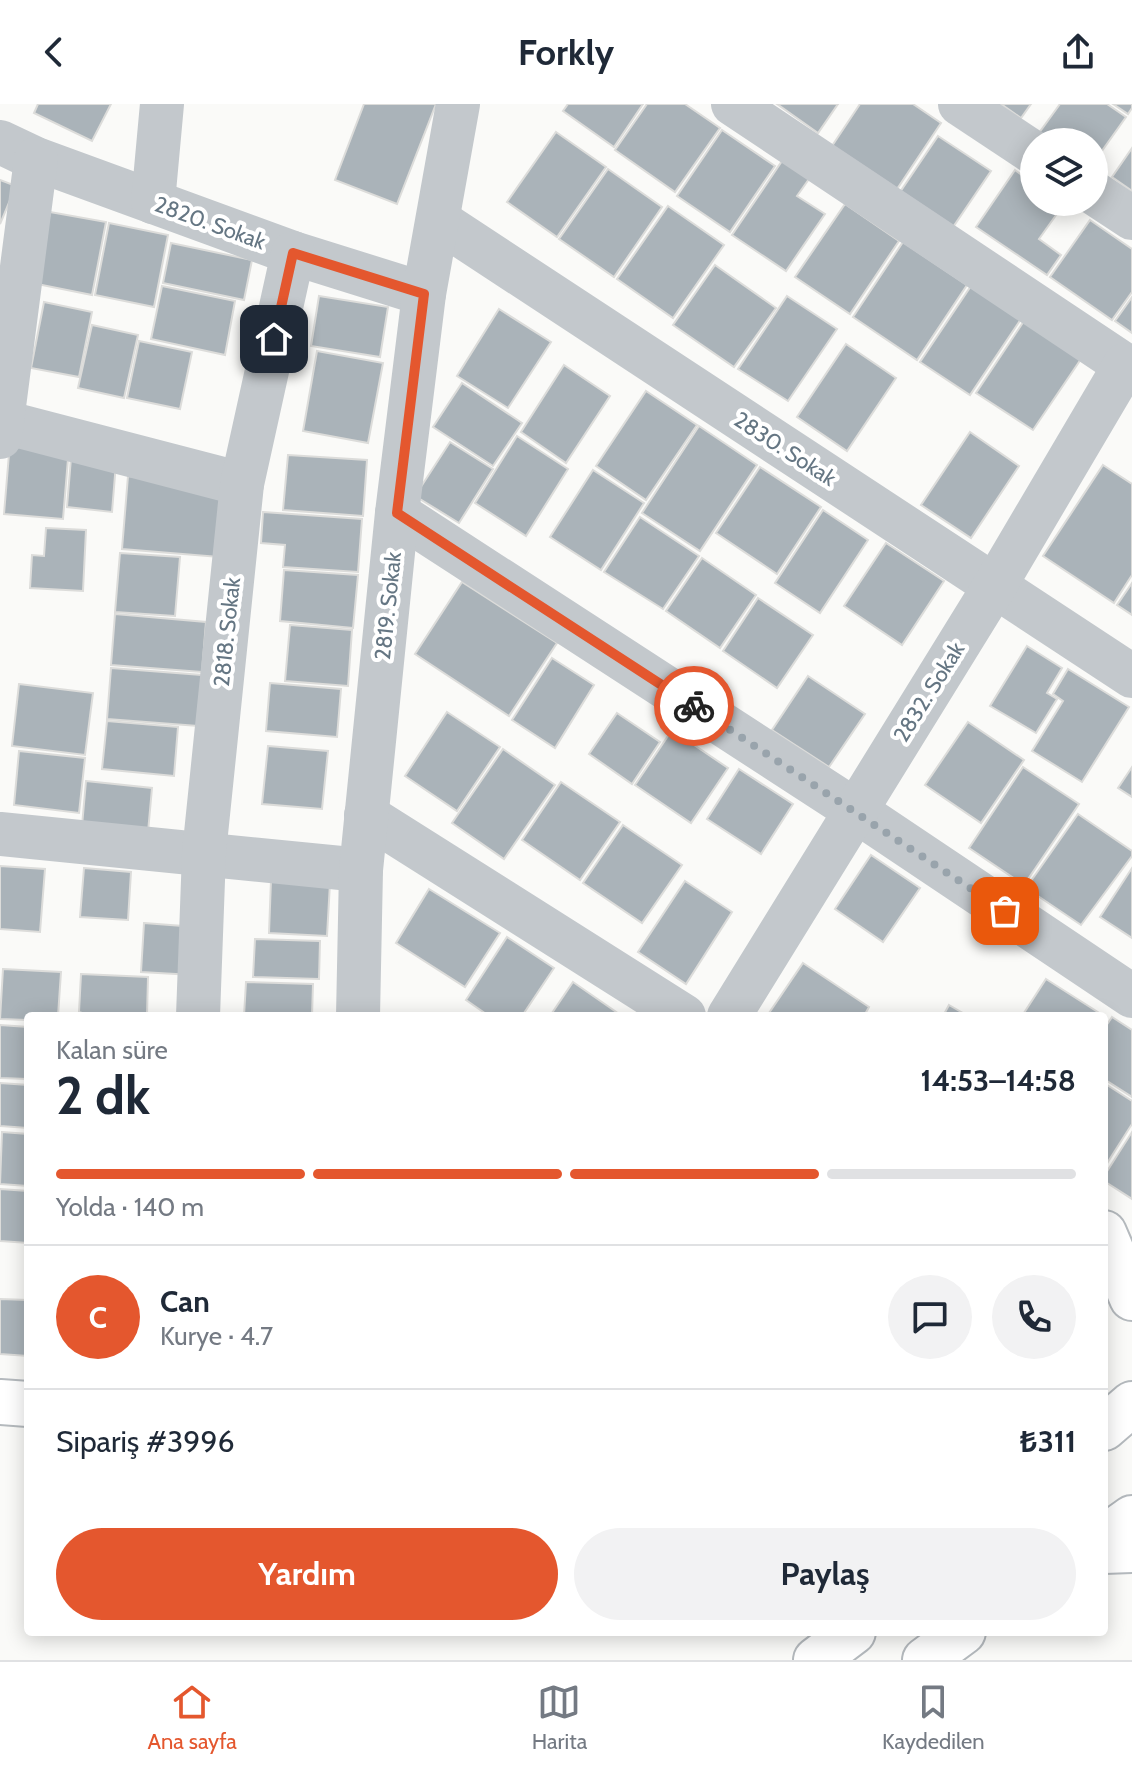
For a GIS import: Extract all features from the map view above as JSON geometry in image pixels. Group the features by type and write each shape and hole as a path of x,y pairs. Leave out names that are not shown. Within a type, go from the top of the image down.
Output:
{"main road":[{"path":"1108,1231 1132,1240"},
{"path":"1108,1240 1132,1298"},
{"path":"0,1402 24,1404"},
{"path":"1108,1425 1132,1404"},
{"path":"1108,1535 1132,1518"},
{"path":"1108,1551 1132,1550"},
{"path":"816,1660 848,1636"},
{"path":"925,1660 958,1636"}],"street":[{"path":"153,202 162,104"},
{"name":"2819. Sokak","path":"358,1012 361,870 397,513 424,294 458,104"},
{"path":"733,104 1128,368"},
{"path":"960,104 1020,144"},
{"path":"18,150 1,427 242,484"},
{"name":"2820. Sokak","path":"18,150 293,253 424,294"},
{"path":"1108,202 1132,218"},
{"name":"2830. Sokak","path":"439,221 1132,676"},
{"name":"2818. Sokak","path":"198,1012 204,853 242,484 293,253"},
{"name":"2832. Sokak","path":"731,1012 1128,368"},
{"path":"397,513 856,811 1132,996"},
{"path":"366,815 678,1012"},
{"path":"0,834 361,870"}],"building":[{"path":"38,104 111,104 92,141 34,113"},
{"path":"364,104 436,104 397,204 335,180"},
{"path":"568,104 643,104 614,147 563,111"},
{"path":"647,104 685,104 720,128 675,192 615,150"},
{"path":"777,104 838,104 818,133"},
{"path":"860,104 913,104 941,123 893,195 828,152"},
{"path":"1001,104 1031,104 1021,118"},
{"path":"1060,104 1107,104 1126,117 1108,142 1108,128 1043,128"},
{"path":"1113,104 1132,104 1132,108 1128,114"},
{"path":"722,130 775,166 730,232 677,196"},
{"path":"556,132 606,167 557,237 507,202"},
{"path":"938,136 991,171 949,233 896,198"},
{"path":"1132,148 1132,191 1112,177"},
{"path":"782,161 809,179 797,196 825,214 786,271 732,235"},
{"path":"608,169 662,207 614,277 559,239"},
{"path":"1015,170 1020,174 1020,216 1055,216 1039,239 1061,255 1047,275 976,227"},
{"path":"0,180 16,186 0,224"},
{"path":"845,204 899,241 850,314 795,277"},
{"path":"668,206 724,245 673,318 617,279"},
{"path":"50,212 106,222 92,295 37,284"},
{"path":"1090,220 1132,249 1132,292 1112,320 1050,277"},
{"path":"109,223 168,235 154,307 95,295"},
{"path":"903,242 967,285 917,360 853,317"},
{"path":"171,243 252,260 244,300 163,283"},
{"path":"715,265 776,308 734,367 673,325"},
{"path":"162,286 235,301 225,355 151,339"},
{"path":"971,286 1021,319 970,395 920,362"},
{"path":"319,296 388,307 380,357 311,346"},
{"path":"787,296 837,329 788,401 738,369"},
{"path":"1132,297 1132,333 1115,321"},
{"path":"44,302 92,312 79,377 31,368"},
{"path":"499,309 551,342 508,408 457,376"},
{"path":"1024,321 1081,359 1033,430 976,393"},
{"path":"92,325 138,335 124,398 78,388"},
{"path":"139,341 192,352 180,409 127,398"},
{"path":"846,344 896,378 847,451 797,417"},
{"path":"317,351 383,363 368,443 303,431"},
{"path":"564,365 610,396 566,463 521,432"},
{"path":"462,383 522,423 493,466 433,427"},
{"path":"646,391 697,425 646,500 596,466"},
{"path":"699,426 757,465 700,551 642,513"},
{"path":"970,432 1019,466 971,538 921,505"},
{"path":"517,436 568,469 526,536 475,503"},
{"path":"10,442 69,447 63,519 4,514"},
{"path":"450,442 493,469 459,523 415,496"},
{"path":"288,455 367,460 363,516 283,510"},
{"path":"71,458 116,463 112,512 67,507"},
{"path":"1103,465 1132,484 1132,575 1114,603 1043,556"},
{"path":"760,467 821,507 777,574 716,533"},
{"path":"593,470 644,503 601,570 550,537"},
{"path":"128,476 225,484 219,557 122,549"},
{"path":"823,510 868,540 820,613 775,583"},
{"path":"263,512 362,519 358,572 283,567 285,545 261,543"},
{"path":"640,517 699,556 663,609 604,572"},
{"path":"46,528 86,530 83,591 30,588 32,555 44,556"},
{"path":"886,543 944,581 902,645 844,606"},
{"path":"120,553 180,557 175,616 115,612"},
{"path":"702,558 756,595 720,648 666,611"},
{"path":"284,570 358,575 353,628 280,621"},
{"path":"462,582 557,643 509,716 415,654"},
{"path":"1132,583 1132,615 1117,605"},
{"path":"758,598 813,635 777,688 723,651"},
{"path":"115,614 206,622 202,672 111,665"},
{"path":"290,625 352,630 348,686 285,681"},
{"path":"1027,646 1062,668 1047,693 1057,699 1036,733 990,706"},
{"path":"552,658 594,685 555,748 512,720"},
{"path":"111,668 202,675 198,726 107,719"},
{"path":"1068,669 1129,707 1082,782 1032,751 1063,701 1053,694"},
{"path":"808,676 865,714 829,767 772,730"},
{"path":"270,683 341,689 337,737 266,731"},
{"path":"19,684 93,693 85,755 12,746"},
{"path":"447,712 500,747 457,811 405,776"},
{"path":"617,713 660,742 632,784 589,754"},
{"path":"107,721 178,727 174,776 102,769"},
{"path":"968,722 1024,760 981,823 925,785"},
{"path":"672,730 728,768 691,823 635,785"},
{"path":"268,746 328,751 322,809 262,804"},
{"path":"503,749 555,785 504,859 452,823"},
{"path":"19,751 85,758 79,813 14,805"},
{"path":"1023,767 1079,804 1024,885 969,848"},
{"path":"1132,767 1132,797 1118,788"},
{"path":"739,769 793,804 761,854 707,819"},
{"path":"86,781 152,788 148,832 82,826"},
{"path":"561,782 620,822 580,880 522,840"},
{"path":"1078,814 1132,851 1132,856 1081,925 1026,888"},
{"path":"623,825 682,865 642,923 583,883"},
{"path":"871,855 920,888 883,942 835,909"},
{"path":"0,866 45,869 40,932 0,929"},
{"path":"84,868 131,872 128,920 80,917"},
{"path":"1132,868 1132,938 1100,917"},
{"path":"271,880 330,883 327,936 269,933"},
{"path":"685,881 732,912 686,984 638,952"},
{"path":"429,889 500,933 465,987 396,943"},
{"path":"144,923 196,927 193,975 141,972"},
{"path":"507,937 554,968 525,1012 483,1012 466,1000"},
{"path":"255,939 320,941 319,979 253,977"},
{"path":"803,963 869,1007 866,1012 770,1012"},
{"path":"3,969 61,972 58,1012 24,1012 24,1020 0,1019"},
{"path":"81,974 148,977 147,1012 79,1012"},
{"path":"1046,979 1098,1012 1025,1012"},
{"path":"246,982 313,984 312,1012 244,1012"},
{"path":"573,982 616,1012 553,1012"},
{"path":"949,1005 961,1012 945,1012"},
{"path":"1112,1017 1132,1030 1132,1097 1108,1082 1108,1023"},
{"path":"0,1025 24,1027 24,1079 0,1078"},
{"path":"0,1083 24,1085 24,1128 0,1126"},
{"path":"1108,1086 1132,1101 1132,1124 1108,1162"},
{"path":"2,1132 24,1134 24,1186 0,1184"},
{"path":"1132,1132 1132,1199 1108,1184 1108,1170"},
{"path":"0,1189 24,1191 24,1243 0,1241"},
{"path":"0,1299 24,1300 24,1356 0,1354"}],"way so far":[{"path":"694,706 1005,911"}],"route":[{"path":"274,339 293,253 424,294 397,513 694,706"}]}
